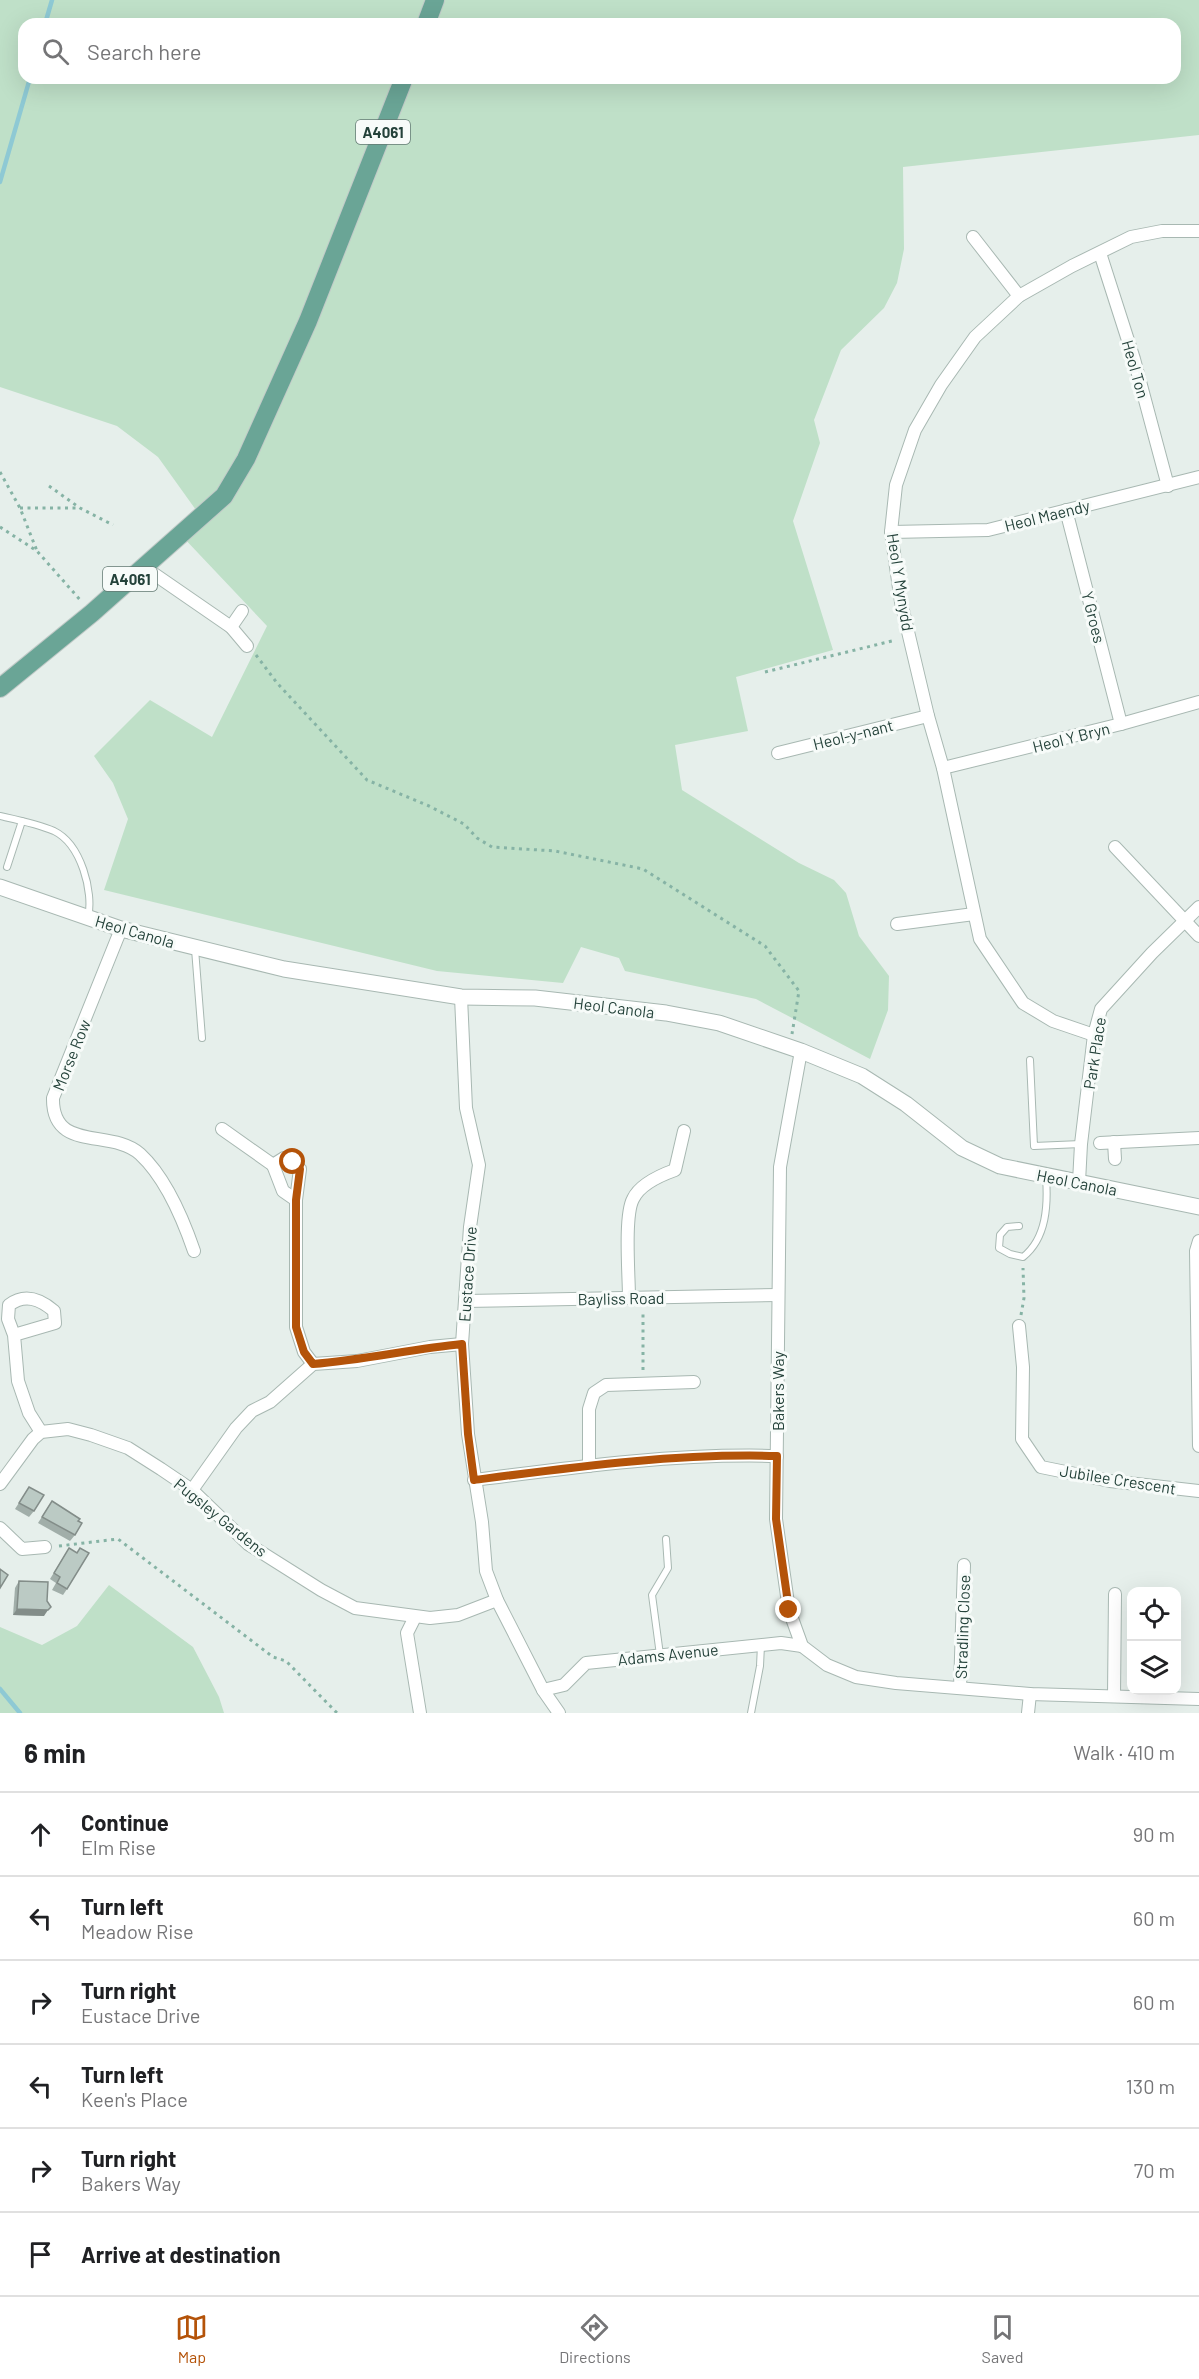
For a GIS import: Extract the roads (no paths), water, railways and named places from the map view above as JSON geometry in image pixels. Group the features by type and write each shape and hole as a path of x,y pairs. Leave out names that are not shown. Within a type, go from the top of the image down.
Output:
{"main road":[{"path":"428,18 435,0"},
{"name":"A4061","path":"0,688 92,613 224,496 246,459 308,321 402,84"}],"street":[{"name":"Heol Y Mynydd","path":"1094,1035 1053,1021 1023,1003 980,939 943,768 901,602 891,532 896,485 915,430 941,386 975,337 1018,296 1131,237 1162,231 1199,231"},
{"path":"973,237 1018,296"},
{"name":"Heol Ton","path":"1100,253 1134,359 1168,486"},
{"name":"Heol Maendy","path":"891,532 988,530 1199,477"},
{"name":"Y Groes","path":"1066,510 1121,724"},
{"path":"144,567 231,627 247,646"},
{"path":"231,627 242,611"},
{"name":"Heol Y Bryn","path":"943,768 1121,724 1199,702"},
{"name":"Heol-y-nant","path":"778,753 928,716"},
{"path":"1115,847 1199,936"},
{"name":"Heol Canola","path":"0,887 121,929 284,969 461,997 535,998 666,1013 719,1023 795,1049 862,1076 884,1089 962,1148 1000,1167 1199,1207"},
{"name":"Park Place","path":"1080,1182 1081,1144 1094,1035 1101,1009 1152,953 1199,907"},
{"path":"897,924 974,914"},
{"name":"Morse Row","path":"121,929 53,1098 53,1112 65,1128 76,1137 116,1141 128,1145 142,1156 161,1180 187,1230 194,1251"},
{"name":"Eustace Drive","path":"461,997 466,1108 479,1165 470,1227 462,1344 468,1434 482,1522 486,1571 497,1600 543,1690 559,1713"},
{"name":"Bakers Way","path":"795,1049 780,1167 777,1531 789,1610 802,1646"},
{"path":"222,1129 273,1165 283,1191 296,1200"},
{"path":"629,1298 629,1215 633,1198 643,1187 675,1170 684,1131"},
{"path":"1100,1143 1199,1138"},
{"path":"1114,1142 1115,1159"},
{"path":"273,1165 284,1158 300,1169 296,1200 296,1327 304,1352 313,1364"},
{"path":"1199,1241 1196,1251 1199,1446"},
{"name":"Bayliss Road","path":"465,1301 778,1295"},
{"name":"Jubilee Crescent","path":"1019,1326 1023,1366 1022,1439 1041,1467 1110,1481 1199,1491"},
{"path":"0,1484 33,1439 41,1432 29,1413 18,1381 14,1335"},
{"path":"192,1490 236,1428 252,1412 270,1402 313,1364 357,1361 430,1347 462,1344"},
{"path":"588,1466 589,1409 594,1393 606,1385 694,1382"},
{"name":"Pugsley Gardens","path":"41,1432 68,1429 128,1448 192,1490 248,1544 321,1590 355,1608 430,1618 458,1615 497,1600"},
{"path":"474,1480 588,1466 732,1454 777,1456"},
{"path":"0,1528 22,1549 45,1547"},
{"name":"Stradling Close","path":"960,1688 964,1565"},
{"path":"1114,1696 1115,1594"},
{"path":"415,1617 407,1633 420,1713"},
{"name":"Adams Avenue","path":"543,1690 564,1685 586,1663 781,1642 802,1646"},
{"path":"802,1646 827,1665 856,1677 1030,1694 1199,1699"},
{"path":"1028,1713 1030,1694"}],"lane":[{"path":"0,816 56,832 68,842 86,873 91,894 88,918"},
{"path":"7,867 22,821"},
{"path":"195,948 202,1038"},
{"path":"1030,1060 1034,1146 1081,1144"},
{"path":"1019,1226 1007,1227 1000,1235 999,1248 1023,1257 1033,1249 1043,1226 1048,1202 1046,1176"},
{"path":"660,1655 652,1595 668,1568 666,1539"},
{"path":"751,1713 760,1666 761,1645"}],"waterway":[{"path":"47,18 52,0"},
{"path":"0,182 28,84"},
{"path":"0,1689 20,1713"}]}
